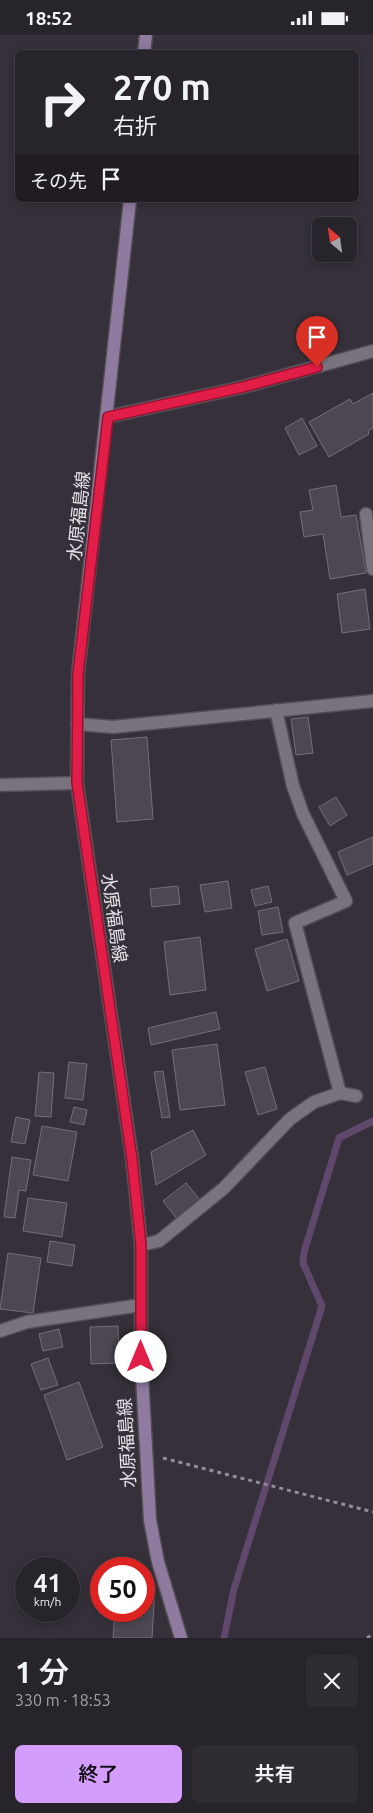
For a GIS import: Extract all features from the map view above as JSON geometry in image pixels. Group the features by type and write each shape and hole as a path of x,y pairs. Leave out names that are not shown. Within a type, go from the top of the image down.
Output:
{"main road":[{"path":"144,50 146,35"},
{"name":"水原福島線","path":"130,202 108,417 78,674 77,783 132,1159 141,1245 145,1454 150,1520 158,1562 181,1638"}],"street":[{"path":"108,417 243,387 373,351"},
{"path":"366,514 373,569"},
{"path":"77,724 113,727 373,701"},
{"path":"276,710 293,786 303,814 346,901 295,923 340,1093"},
{"path":"0,785 77,783"},
{"path":"141,1245 159,1241 224,1188 290,1119 314,1102 340,1093 356,1096"},
{"path":"0,1331 27,1322 141,1305"}],"path":[{"path":"145,1454 373,1512"},
{"path":"367,1638 373,1634"}],"building":[{"path":"373,393 373,428 368,431 369,434 329,457 309,422 350,399 353,404"},
{"path":"302,418 317,446 299,455 285,428"},
{"path":"336,485 341,517 356,515 366,573 330,579 323,534 304,537 300,512 313,510 309,490"},
{"path":"365,589 370,629 342,633 337,594"},
{"path":"308,717 313,753 296,755 291,719"},
{"path":"147,737 153,819 117,822 111,740"},
{"path":"336,797 347,815 330,826 319,807"},
{"path":"373,837 373,864 347,875 338,852"},
{"path":"228,881 232,908 205,912 200,885"},
{"path":"178,886 180,904 152,907 150,889"},
{"path":"268,886 272,902 255,906 251,890"},
{"path":"278,907 283,932 262,935 258,911"},
{"path":"200,937 206,990 170,995 164,942"},
{"path":"287,939 299,981 267,991 255,949"},
{"path":"216,1012 220,1029 151,1045 148,1028"},
{"path":"217,1044 225,1105 180,1110 172,1050"},
{"path":"69,1062 87,1064 83,1100 65,1098"},
{"path":"265,1067 277,1109 258,1115 245,1072"},
{"path":"163,1071 170,1117 162,1118 154,1072"},
{"path":"39,1072 54,1073 51,1117 35,1116"},
{"path":"74,1107 87,1110 84,1125 70,1122"},
{"path":"16,1117 30,1120 25,1144 11,1142"},
{"path":"42,1126 77,1132 68,1181 33,1175"},
{"path":"193,1130 206,1155 156,1185 151,1152"},
{"path":"12,1157 31,1160 26,1191 19,1190 15,1218 4,1217"},
{"path":"186,1183 201,1201 177,1219 163,1201"},
{"path":"28,1198 67,1203 62,1237 23,1231"},
{"path":"50,1241 75,1245 72,1266 47,1262"},
{"path":"8,1253 41,1258 33,1313 0,1309"},
{"path":"118,1326 119,1363 91,1364 90,1327"},
{"path":"59,1329 63,1347 43,1351 39,1334"},
{"path":"48,1358 58,1385 41,1390 31,1364"},
{"path":"79,1382 103,1447 67,1460 44,1395"},
{"path":"114,1622 153,1622 152,1638 113,1638"}],"waterway":[{"path":"224,1638 234,1589 322,1306 303,1263 304,1252 339,1138 373,1121"}],"route":[{"path":"141,1357 141,1245 132,1159 77,783 78,674 108,417 243,387 317,367"}]}
